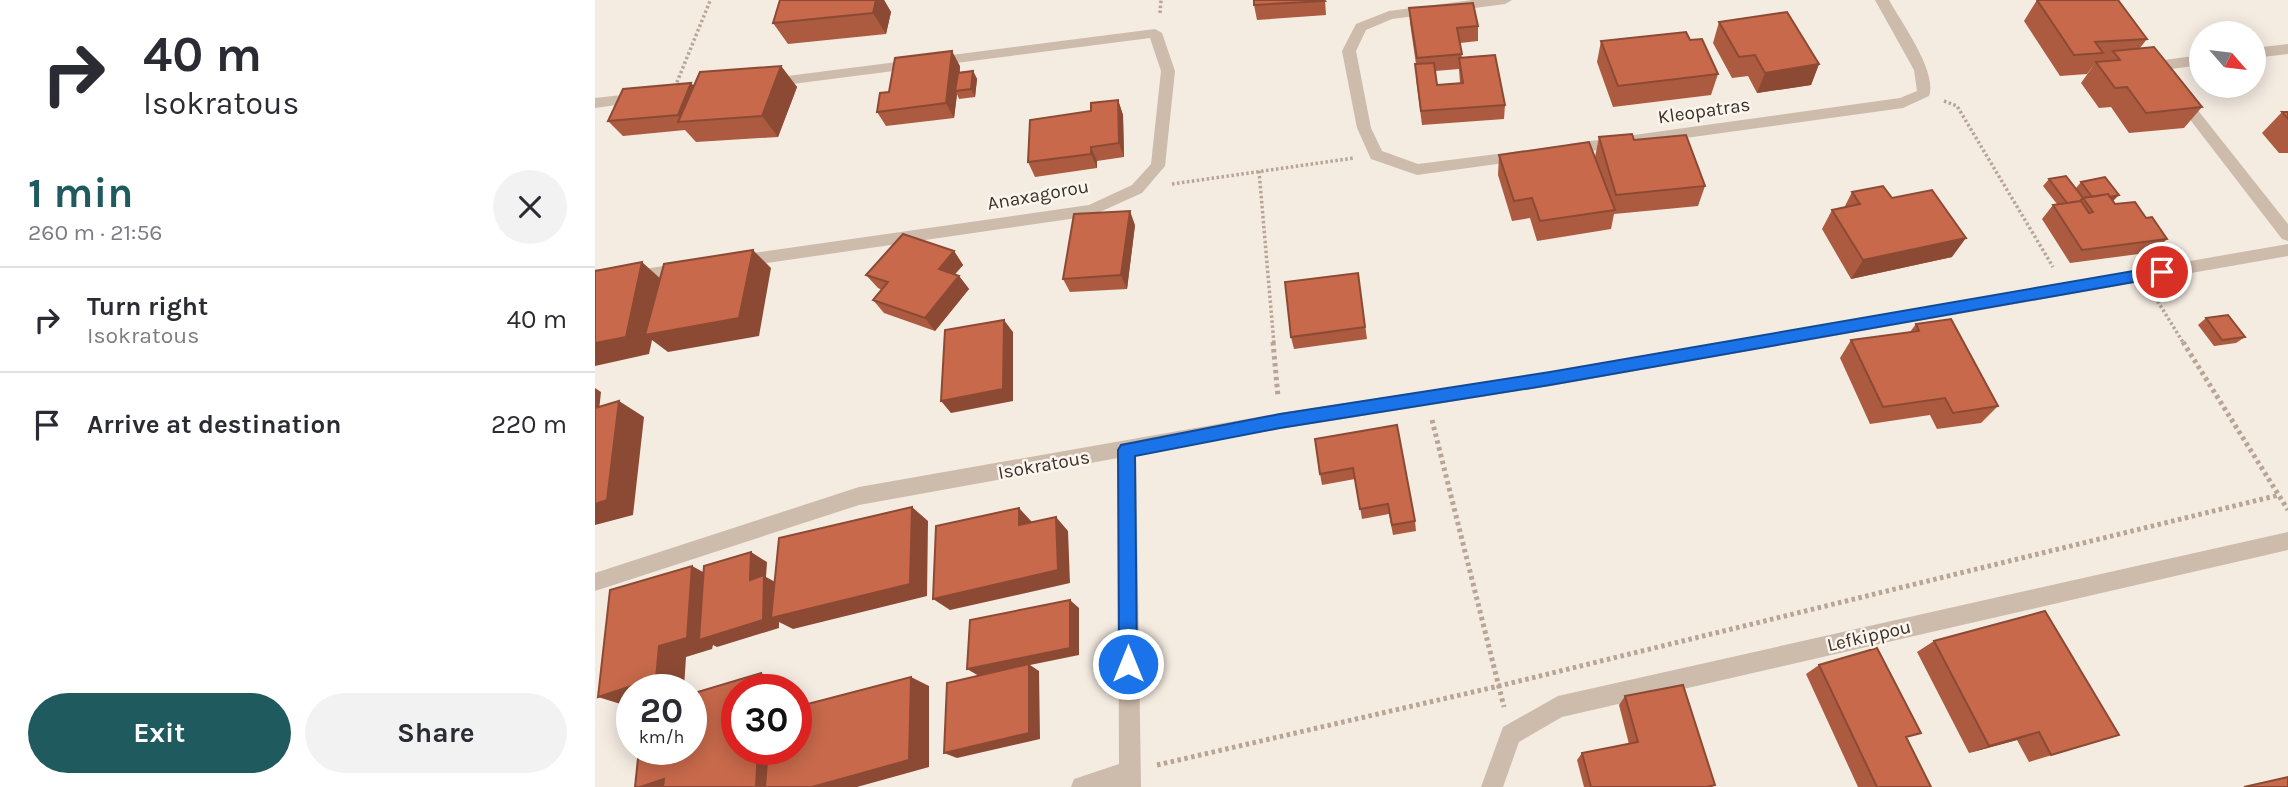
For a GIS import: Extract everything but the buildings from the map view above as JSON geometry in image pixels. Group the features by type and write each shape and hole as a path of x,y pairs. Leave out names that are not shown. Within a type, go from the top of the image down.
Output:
{"street":[{"path":"1376,155 1364,128 1349,51 1361,27 1389,15 1505,0"},
{"path":"1882,0 1921,70 1924,93"},
{"name":"Anaxagorou","path":"726,263 1091,210 1137,189 1158,166 1168,71 1155,33 755,83"},
{"path":"2266,51 2288,48"},
{"path":"2189,63 2161,71 2288,235"},
{"name":"Kleopatras","path":"1376,155 1417,170 1903,103 1924,93"},
{"path":"595,103 672,94"},
{"name":"Isokratous","path":"595,582 859,496 1280,421 2288,250"},
{"path":"595,275 618,279 699,267"},
{"path":"1082,787 1129,779 1126,450"},
{"name":"Lefkippou","path":"1511,735 1557,707 2288,541"},
{"path":"1492,787 1511,735"}],"path":[{"path":"672,94 710,1"},
{"path":"1924,93 1957,106 2066,288"},
{"path":"1137,189 1376,155"},
{"path":"1259,172 1280,421"},
{"path":"2141,275 2288,510"},
{"path":"1427,398 1511,735"},
{"path":"1129,779 2279,495"}],"route":[{"path":"1128,664 1126,450 1280,421 1550,379 2162,272"}]}
